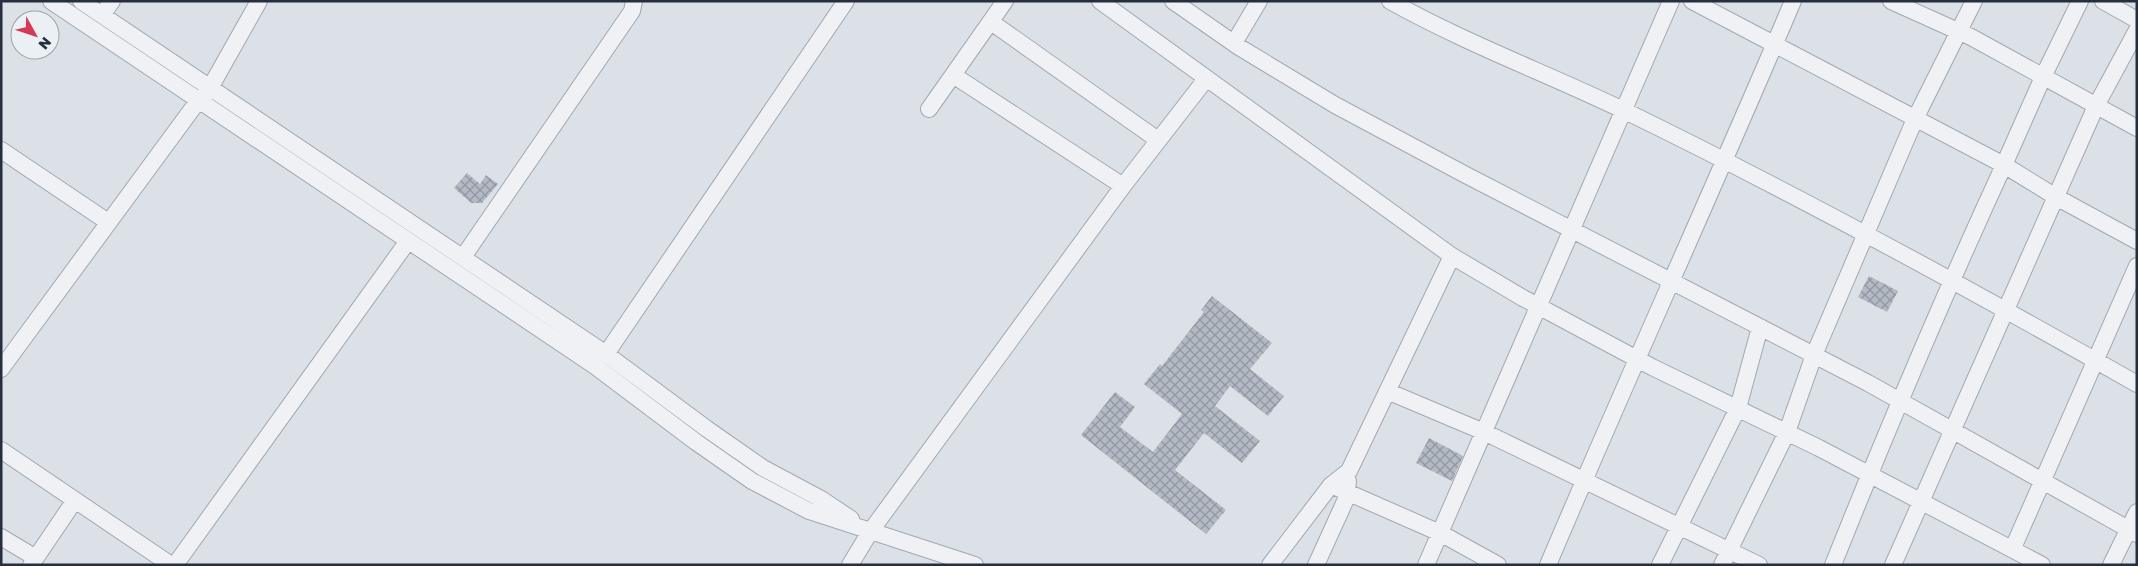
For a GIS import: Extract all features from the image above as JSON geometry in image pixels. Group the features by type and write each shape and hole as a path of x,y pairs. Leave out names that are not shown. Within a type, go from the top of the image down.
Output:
{"street":[{"path":"51,1 595,366 696,442 752,480 810,511 975,565"},
{"path":"81,1 606,354 755,462 821,499 870,532"},
{"path":"102,15 112,1"},
{"path":"1,368 198,101 210,88 259,1"},
{"path":"463,257 632,11 634,1"},
{"path":"606,354 846,1"},
{"path":"929,109 1005,1"},
{"path":"1100,1 1452,256 1538,306 1636,358 1870,474 2019,556 2042,565"},
{"path":"1173,1 1234,43 1335,105 1900,400 2133,531"},
{"path":"1234,43 1259,1"},
{"path":"1390,1 1425,21 1623,110 1725,162 2006,310 2137,384"},
{"path":"1426,565 1671,1"},
{"path":"1692,1 2004,165 2056,197 2137,241"},
{"path":"1548,565 1636,358 1725,162 1794,1"},
{"path":"1725,558 1786,432 1814,355 1915,119 1974,1"},
{"path":"1833,565 1951,281 2043,77 2080,1"},
{"path":"2103,1 2137,20"},
{"path":"1902,4 1958,31 2137,128"},
{"path":"991,22 1158,140"},
{"path":"1893,565 1920,500 2096,106 2137,30"},
{"path":"953,75 1123,186"},
{"path":"850,565 870,532 1123,186 1206,79"},
{"path":"1,150 108,222"},
{"path":"175,565 408,240"},
{"path":"1316,565 1346,499 1349,471 1452,256"},
{"path":"2019,556 2042,480 2137,266"},
{"path":"1660,565 1738,408 1760,327"},
{"path":"1386,391 1484,432 1678,526 1725,558 1758,565"},
{"path":"1,450 171,565"},
{"path":"1270,565 1331,485 1349,471"},
{"path":"1331,485 1440,533 1498,565"},
{"path":"1,538 33,561 75,500"},
{"path":"2111,565 2133,531 2137,512"}],"building":[{"path":"467,173 480,184 486,175 498,184 482,203 471,203 454,188"},
{"path":"1869,276 1898,291 1887,312 1858,297"},
{"path":"1212,296 1272,343 1250,369 1284,396 1268,416 1230,386 1215,406 1260,441 1242,463 1204,433 1175,470 1226,510 1206,534 1081,435 1115,392 1135,407 1120,427 1153,452 1182,414 1144,384 1160,364 1162,366 1204,312 1201,310"},
{"path":"1429,438 1463,456 1452,481 1416,463"}]}
